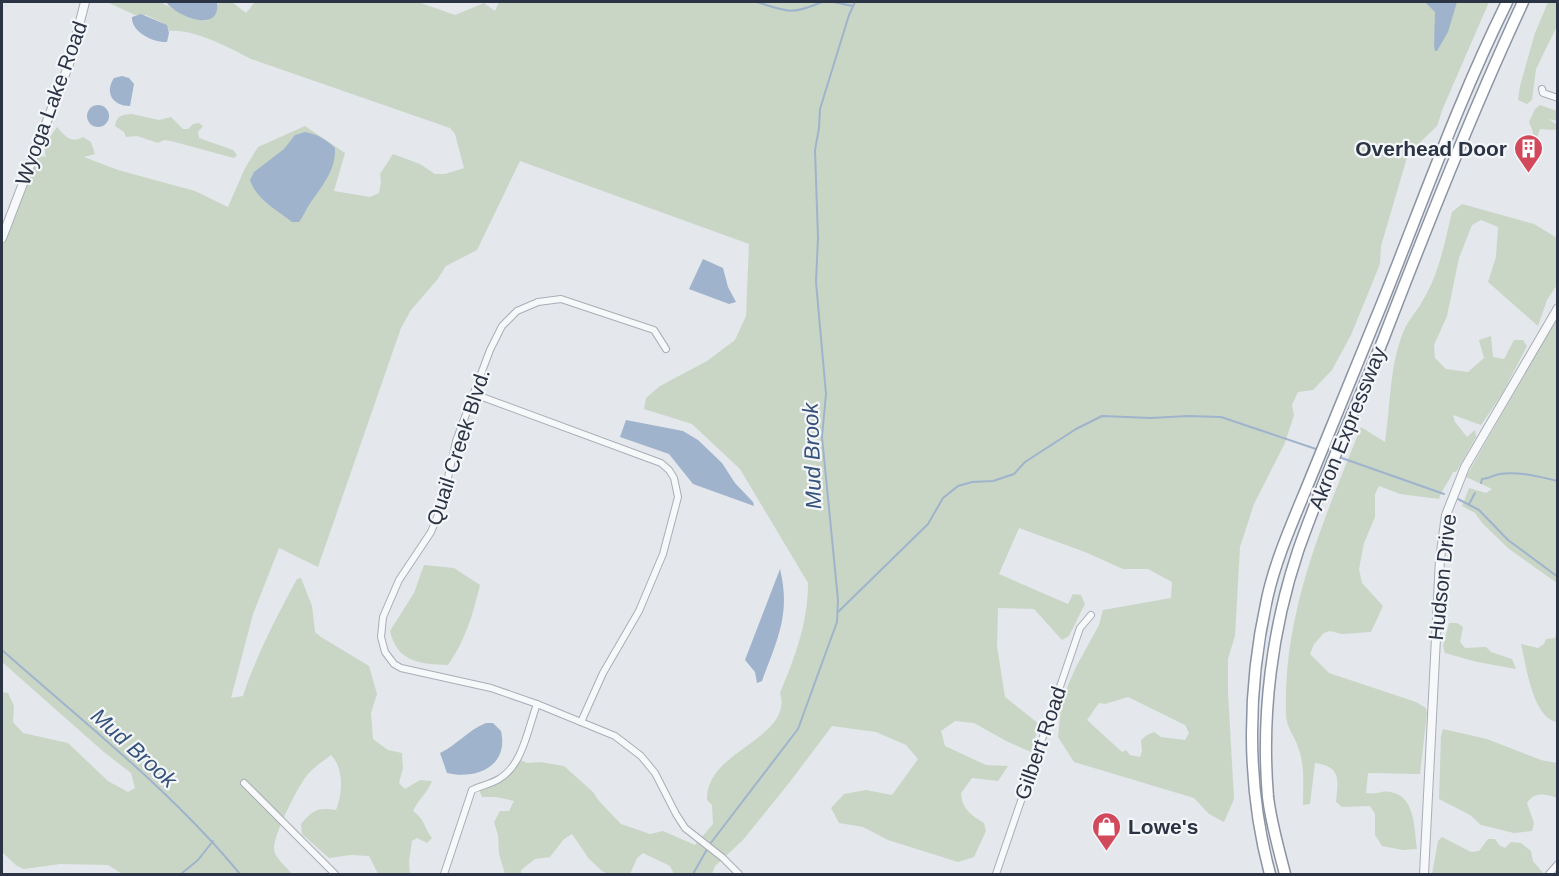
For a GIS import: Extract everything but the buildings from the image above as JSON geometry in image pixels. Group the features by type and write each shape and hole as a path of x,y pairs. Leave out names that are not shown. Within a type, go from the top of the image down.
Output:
{"highway":[{"name":"Akron Expressway","path":"1270,874 1262,845 1254,789 1252,737 1253,694 1267,598 1280,555 1305,491 1451,128 1480,58 1507,2"},
{"name":"Akron Expressway","path":"1285,874 1269,799 1266,740 1271,670 1287,589 1318,498 1452,164 1523,2"}],"street":[{"name":"Wyoga Lake Road","path":"2,238 69,64 85,2"},
{"path":"1542,89 1543,93 1557,98"},
{"name":"Quail Creek Blvd.","path":"666,349 654,330 561,298 538,302 517,311 502,326 490,350 456,441 442,506 431,532 399,580 383,617 382,645 389,659 401,668 491,688 615,736 641,756 655,773 685,828 728,862 739,874"},
{"name":"Hudson Drive","path":"1424,874 1440,559 1446,515 1458,482 1476,447 1557,308"},
{"path":"474,394 661,464 669,470 678,488 675,510 653,579 639,611 603,673 581,722"},
{"name":"Gilbert Road","path":"996,874 1080,628 1091,615"},
{"path":"444,874 472,790 499,779 518,759 537,704"},
{"path":"244,783 335,874"},
{"path":"1550,874 1557,864"}],"green space":[{"path":"107,2 160,2 184,14 206,21 218,4 217,2 232,2 246,13 255,2 418,2 455,15 484,3 495,11 499,2 1489,2 1437,126 1408,154 1381,246 1380,264 1351,335 1332,370 1313,390 1298,392 1292,405 1294,415 1285,443 1254,504 1240,547 1235,636 1228,659 1234,799 1224,822 1209,814 1194,798 1074,762 1058,737 1062,699 1099,625 1103,610 1171,598 1172,582 1148,569 1123,569 1085,552 1019,528 999,574 1068,604 1073,594 1081,595 1085,604 1069,636 1062,640 1034,609 998,608 997,646 1005,697 1039,724 1031,752 974,723 955,721 941,731 945,746 986,765 1008,766 998,781 972,778 961,793 965,807 984,823 986,831 974,857 958,862 888,840 863,827 839,823 831,808 844,794 866,790 892,795 918,759 906,745 876,732 832,726 743,840 715,866 712,874 674,874 670,866 643,853 637,858 630,874 608,874 589,859 572,834 564,839 550,857 535,859 521,870 521,874 505,874 494,822 500,811 509,811 514,801 482,797 480,786 499,779 518,759 527,763 540,762 564,766 593,792 621,824 650,834 663,831 695,845 713,824 712,805 707,800 710,783 733,756 763,734 774,722 781,709 780,693 803,626 808,583 740,469 692,424 644,409 646,398 660,386 707,361 735,340 746,316 749,244 520,161 477,250 446,266 411,310 401,328 318,567 279,548 253,614 231,698 243,696 275,621 297,579 301,578 312,606 315,632 369,666 377,694 371,713 373,739 388,750 402,753 403,768 399,783 405,789 420,780 432,781 413,811 432,838 427,843 417,838 412,841 410,874 378,874 369,856 351,855 329,858 302,834 301,824 312,813 320,809 336,810 341,781 338,767 331,755 314,768 299,787 275,841 274,848 278,859 292,874 122,874 108,865 60,864 24,869 17,866 2,852 2,692 8,693 14,706 13,722 23,733 68,743 108,781 128,792 135,788 131,773 2,662 2,238 40,139 42,156 46,157 46,145 57,127 68,138 75,140 83,137 91,142 95,154 84,157 118,170 195,191 228,207 245,168 258,147 305,126 345,153 334,191 370,197 379,193 380,174 393,154 420,164 435,174 445,174 464,168 455,134 450,128 251,59 200,36 169,31 161,22 146,15 135,15","holes":["1128,697 1185,725 1189,733 1185,740 1161,737 1154,732 1147,735 1141,740 1140,757 1130,755 1126,750 1122,752 1087,720 1099,703 1105,704"]},
{"path":"1548,2 1557,2 1557,26 1536,69 1532,100 1527,104 1518,100 1520,86 1535,33"},
{"path":"1540,105 1557,111 1557,121 1549,119 1557,125 1557,129 1540,129 1536,140 1532,137 1533,132 1529,122 1535,109"},
{"path":"132,114 159,120 171,117 183,129 199,123 203,126 198,132 199,138 233,150 237,155 234,158 171,141 164,140 158,143 137,136 126,137 124,132 115,126 116,122 121,116"},
{"path":"1462,204 1534,224 1557,238 1557,285 1547,300 1538,326 1488,282 1496,257 1498,227 1481,220 1472,225 1459,258 1447,316 1434,345 1435,358 1446,369 1468,372 1484,358 1479,340 1491,336 1493,357 1504,359 1514,340 1523,340 1527,346 1502,394 1481,425 1453,415 1455,422 1467,437 1475,430 1476,437 1456,472 1453,472 1439,499 1400,494 1379,486 1375,494 1375,517 1364,543 1359,569 1362,583 1383,606 1371,632 1342,634 1330,631 1324,633 1314,644 1310,654 1329,673 1416,702 1426,708 1420,774 1368,773 1366,793 1390,792 1399,795 1409,807 1414,823 1417,849 1403,850 1382,846 1375,835 1375,814 1370,806 1342,807 1336,802 1336,776 1334,771 1324,765 1315,763 1310,804 1303,805 1301,757 1286,719 1287,675 1291,638 1299,602 1320,531 1361,427 1385,442 1393,370 1400,342 1405,328 1429,290 1441,257 1452,212"},
{"path":"1557,317 1558,583 1509,549 1475,513 1462,506 1469,488 1486,493 1492,489 1466,477"},
{"path":"424,565 454,568 480,585 468,627 448,665 419,662 404,655 393,641 390,631 414,593"},
{"path":"1449,623 1457,623 1463,627 1460,642 1465,648 1486,647 1491,652 1512,659 1516,669 1445,653 1443,646"},
{"path":"1557,630 1557,722 1548,718 1536,701 1521,644 1538,648 1544,644 1546,639 1555,638"},
{"path":"1443,729 1487,739 1541,760 1557,763 1557,798 1537,795 1527,803 1534,823 1532,831 1514,833 1481,825 1470,815 1439,799"},
{"path":"1442,837 1471,852 1479,851 1488,839 1495,839 1505,848 1511,842 1521,843 1531,851 1533,861 1544,874 1432,874 1438,841"}],"water":[{"path":"166,2 217,2 216,12 212,18 197,20 179,13"},
{"path":"1425,2 1457,2 1448,32 1437,51 1434,46 1435,12"},
{"path":"141,14 167,25 169,33 167,42 144,36 139,32 132,17"},
{"path":"122,76 129,78 134,84 130,106 119,104 110,93 114,78"},
{"path":"98,105 106,108 109,116 106,124 98,127 90,124 87,116 90,108"},
{"path":"305,132 329,142 335,148 335,156 327,178 299,222 292,222 257,193 250,180 254,172 284,149 295,135"},
{"path":"703,259 723,268 728,287 736,302 729,304 689,289"},
{"path":"626,420 683,431 698,440 722,463 754,506 693,484 669,454 620,437"},
{"path":"780,569 784,600 781,626 762,681 757,683 755,672 745,660"},
{"path":"486,723 493,723 501,731 502,743 495,762 479,772 458,775 447,773 440,753"}],"waterway":[{"path":"757,2 789,11 822,2"},
{"path":"833,2 853,6"},
{"name":"Mud Brook","path":"693,874 710,844 798,729 837,622 838,600 822,437 826,394 816,282 818,238 815,150 820,109 855,2"},
{"path":"838,612 928,524 943,498 958,486 972,482 993,481 1014,474 1025,462 1076,429 1102,416 1221,417 1319,450"},
{"path":"1339,457 1444,494"},
{"path":"1481,483 1482,479 1507,473 1558,481"},
{"path":"1469,504 1475,493"},
{"path":"1458,499 1479,510 1508,540 1558,577"},
{"name":"Mud Brook","path":"2,650 156,785 240,874"},
{"path":"181,874 198,860 213,841"}],"place":[{"name":"Overhead Door","path":"1528,174"},
{"name":"Lowe's","path":"1107,852"}]}
